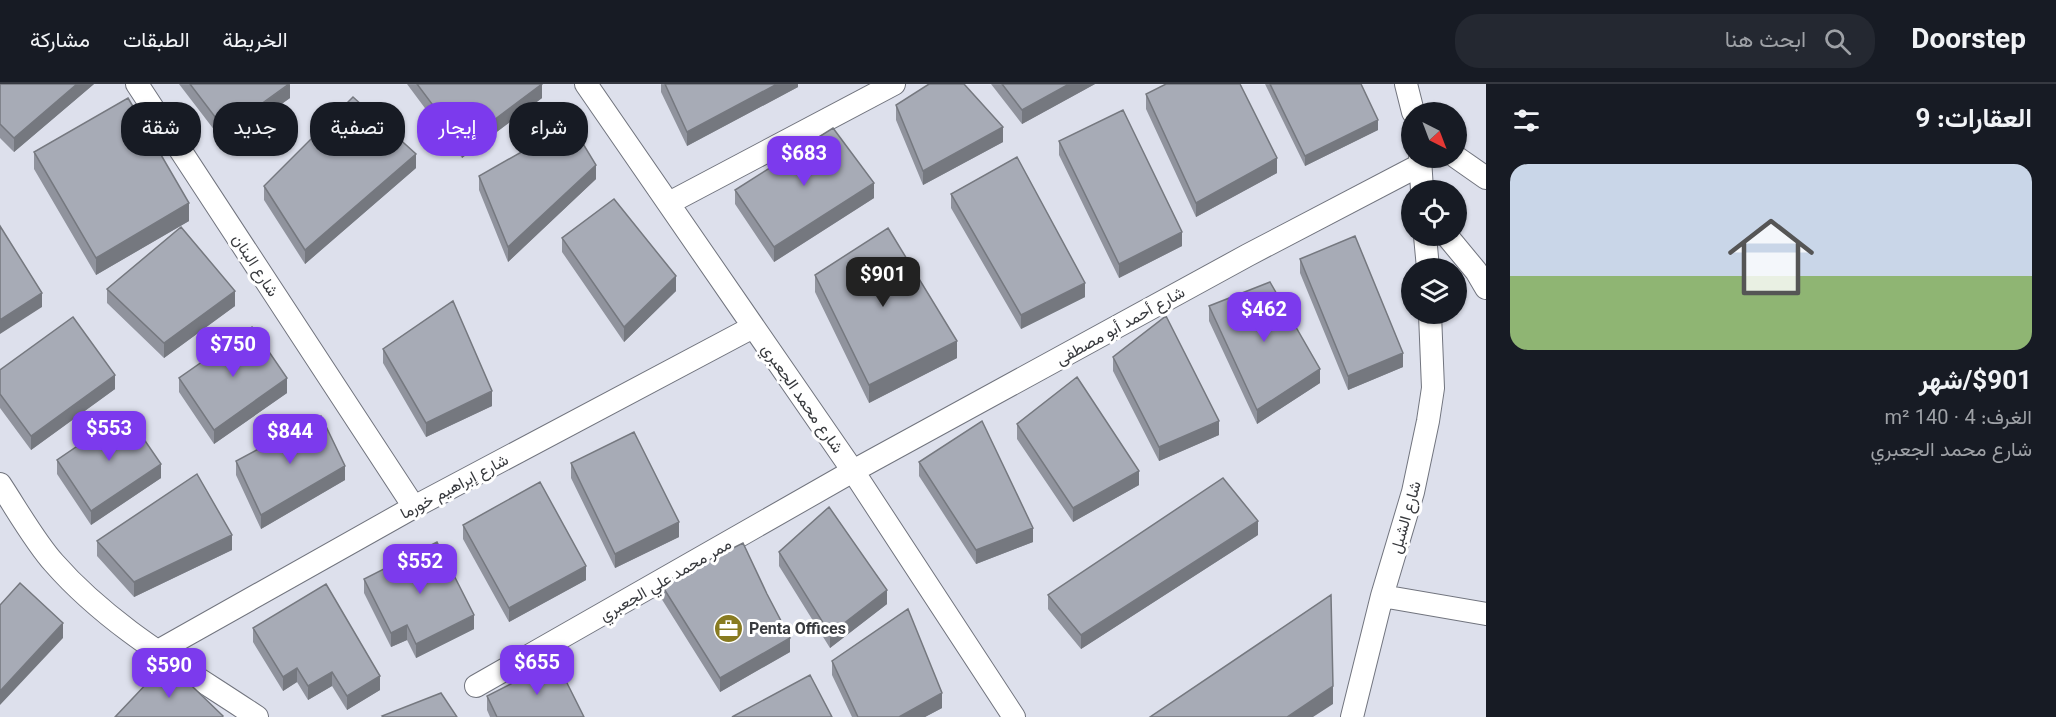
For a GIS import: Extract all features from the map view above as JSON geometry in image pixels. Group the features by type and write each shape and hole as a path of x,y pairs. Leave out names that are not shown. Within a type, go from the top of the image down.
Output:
{"street":[{"name":"شارع البنان","path":"137,84 414,507"},
{"name":"شارع محمد الجعبري","path":"585,84 853,471 1014,717"},
{"path":"669,203 894,84"},
{"path":"1406,84 1410,102"},
{"path":"1467,165 1486,178"},
{"name":"شارع أحمد أبو مصطفى","path":"853,471 1407,168"},
{"path":"1454,246 1486,288"},
{"name":"شارع الشبل","path":"1352,717 1382,596 1413,492 1428,421 1433,388 1430,324"},
{"name":"شارع إبراهيم خورما","path":"158,651 414,507 753,327"},
{"name":"ممر محمد علي الجعبري","path":"477,686 853,471"},
{"path":"0,484 53,562 122,627 257,717"},
{"path":"1382,596 1486,614"}],"building":[{"path":"0,84 77,84 14,138 0,124"},
{"path":"190,84 289,84 264,102 213,102 213,114"},
{"path":"417,84 542,84 518,102 509,102 509,109 497,118 497,102 430,102"},
{"path":"665,84 777,84 687,132"},
{"path":"929,84 964,84 1003,127 923,171 896,105"},
{"path":"1002,84 1069,84 1022,110"},
{"path":"1166,84 1240,84 1277,158 1196,203 1146,94"},
{"path":"1270,84 1361,84 1378,120 1305,156"},
{"path":"353,97 359,102 348,102"},
{"path":"121,102 121,156 162,156 189,203 96,258 34,152"},
{"path":"1123,110 1182,232 1119,264 1059,141"},
{"path":"833,128 874,183 774,247 735,190"},
{"path":"310,140 310,156 405,156 405,144 416,154 305,250 264,186 294,156 298,156 298,152"},
{"path":"588,152 596,165 508,247 479,176 514,156 588,156"},
{"path":"1017,157 1085,283 1021,315 951,194"},
{"path":"614,199 676,276 624,327 562,238"},
{"path":"0,226 42,293 0,320"},
{"path":"181,227 235,291 164,343 107,289"},
{"path":"888,228 957,341 869,385 815,275"},
{"path":"1355,236 1403,353 1348,376 1300,259"},
{"path":"1270,282 1320,369 1257,410 1209,306"},
{"path":"453,301 492,391 426,423 383,349"},
{"path":"1166,316 1219,421 1159,447 1113,357"},
{"path":"73,317 115,375 31,436 0,394 0,370"},
{"path":"252,327 287,378 214,430 179,378"},
{"path":"1077,377 1139,471 1073,508 1017,424"},
{"path":"126,413 161,464 91,511 57,460"},
{"path":"321,416 345,466 261,515 236,461"},
{"path":"982,421 1033,528 976,550 919,462"},
{"path":"634,432 679,522 615,554 571,463"},
{"path":"197,474 232,535 134,582 97,541"},
{"path":"1223,478 1258,521 1081,635 1048,595"},
{"path":"540,482 586,566 509,608 463,525"},
{"path":"829,507 887,590 830,634 779,552"},
{"path":"437,542 474,615 416,644 407,625 391,633 364,579"},
{"name":"Penta Offices","path":"743,543 790,638 720,678 661,584"},
{"path":"20,583 63,623 0,691 0,605"},
{"path":"326,584 380,676 347,696 332,672 308,686 297,668 283,677 253,628"},
{"path":"1331,595 1333,686 1287,717 1150,717"},
{"path":"908,609 942,693 899,717 858,717 832,661"},
{"path":"556,661 584,717 497,717 487,696"},
{"path":"167,662 223,716 115,717"},
{"path":"810,675 832,717 732,717"},
{"path":"441,693 457,717 382,716"}],"place":[{"name":"Penta Offices","path":"728,628"}]}
